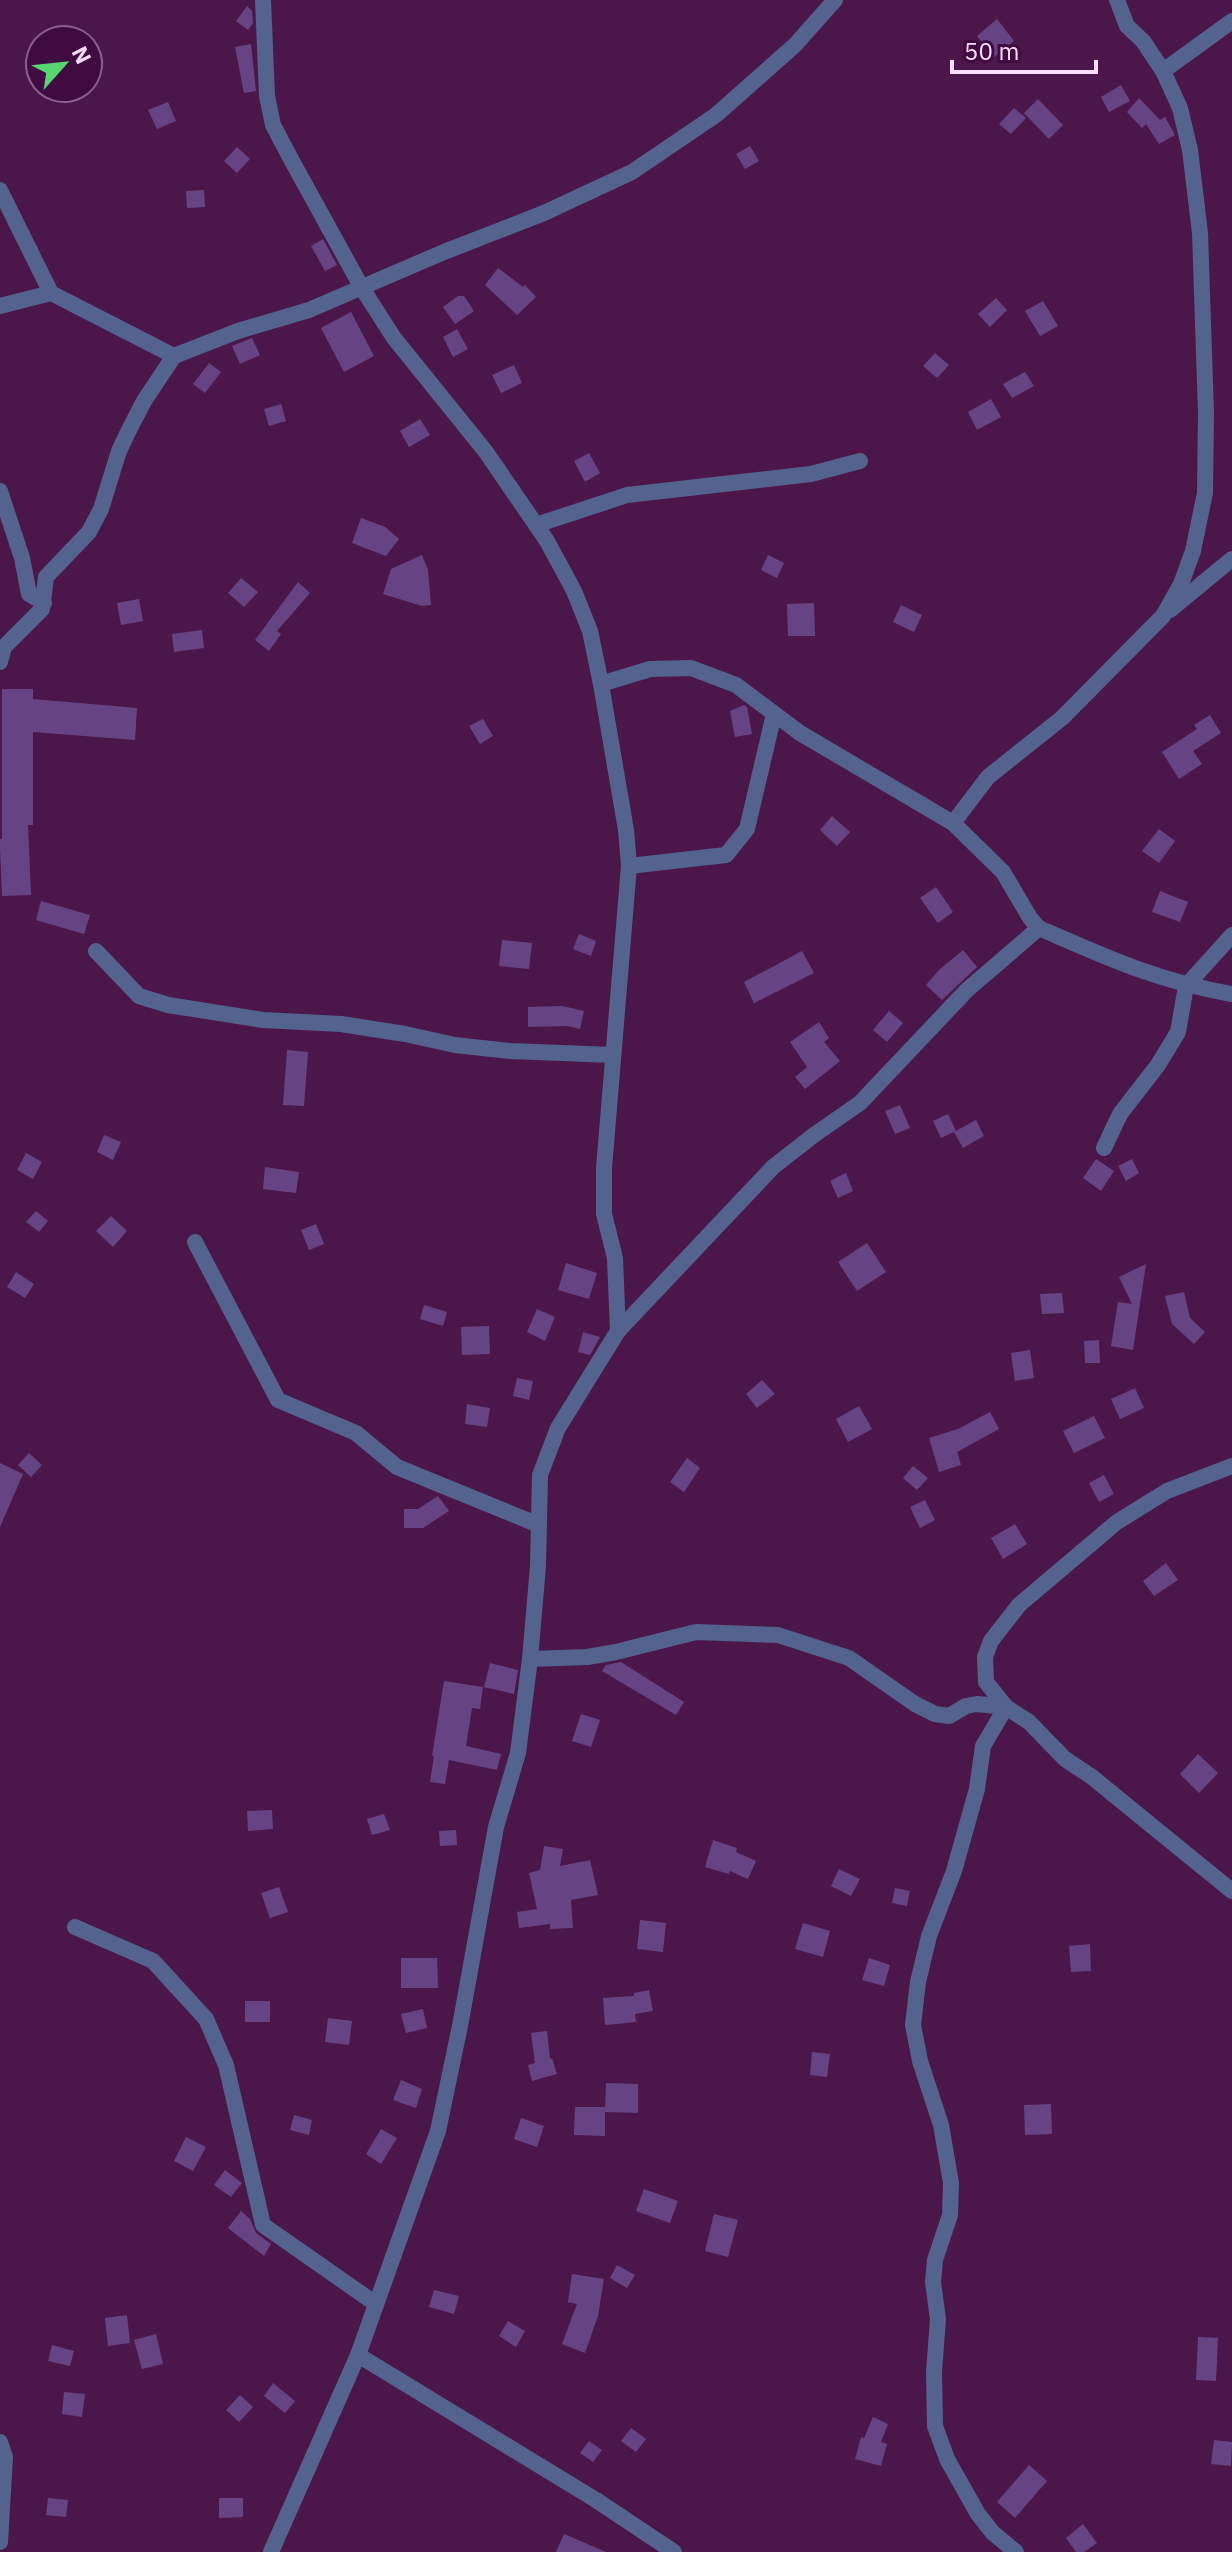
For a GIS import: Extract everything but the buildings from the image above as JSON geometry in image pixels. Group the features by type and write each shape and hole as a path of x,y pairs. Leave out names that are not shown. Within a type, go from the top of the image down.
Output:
{"street":[{"path":"263,0 267,96 273,125 362,288 394,338 486,452 536,525 574,591 590,631 626,830 629,866 604,1168 604,1214 615,1258 618,1331"},
{"path":"0,662 4,647 42,609 46,577 89,532 101,509 128,432 174,356 238,331 309,310 544,213 632,172 716,115 795,45 835,0"},
{"path":"1117,0 1127,26 1143,41 1163,71 1180,108 1190,150 1200,233 1206,413 1205,493 1193,551 1181,584 1163,616"},
{"path":"1163,71 1232,21"},
{"path":"0,190 51,293 174,356"},
{"path":"0,306 51,293"},
{"path":"536,525 627,495 811,474 860,461"},
{"path":"0,491 22,558 29,594 44,603"},
{"path":"953,823 988,777 1062,718 1163,616 1232,559"},
{"path":"601,684 650,669 691,668 736,685 800,733 953,823 1003,872 1039,928 1129,967 1186,986 1232,994"},
{"path":"629,866 726,855 747,829 774,714"},
{"path":"271,2552 358,2355 438,2131 496,1827 518,1753 530,1659 540,1475 558,1428 618,1331 773,1167 860,1103 967,990 1039,928"},
{"path":"1104,1148 1120,1114 1158,1065 1178,1032 1186,986 1232,935"},
{"path":"96,951 139,996 168,1005 263,1020 341,1024 455,1045 510,1051 613,1055"},
{"path":"195,1242 278,1400 356,1433 397,1467 539,1525"},
{"path":"1232,1466 1167,1491 1117,1522 1019,1605 991,1641 985,1657 986,1682 1006,1707 1029,1722 1065,1759 1092,1777 1232,1891"},
{"path":"530,1659 601,1655 696,1632 778,1635 849,1658 915,1704 935,1714 949,1716 966,1706 977,1704 1006,1707"},
{"path":"1006,1707 983,1746 977,1789 954,1871 929,1936 918,1982 913,2025 920,2061 941,2125 951,2183 950,2215 935,2260 933,2282 938,2319 934,2372 935,2426 947,2459 978,2514 1012,2551"},
{"path":"75,1927 153,1961 206,2019 226,2065 263,2225 376,2304"},
{"path":"358,2355 596,2500 674,2552"},
{"path":"0,2442 5,2457 0,2542"}]}
